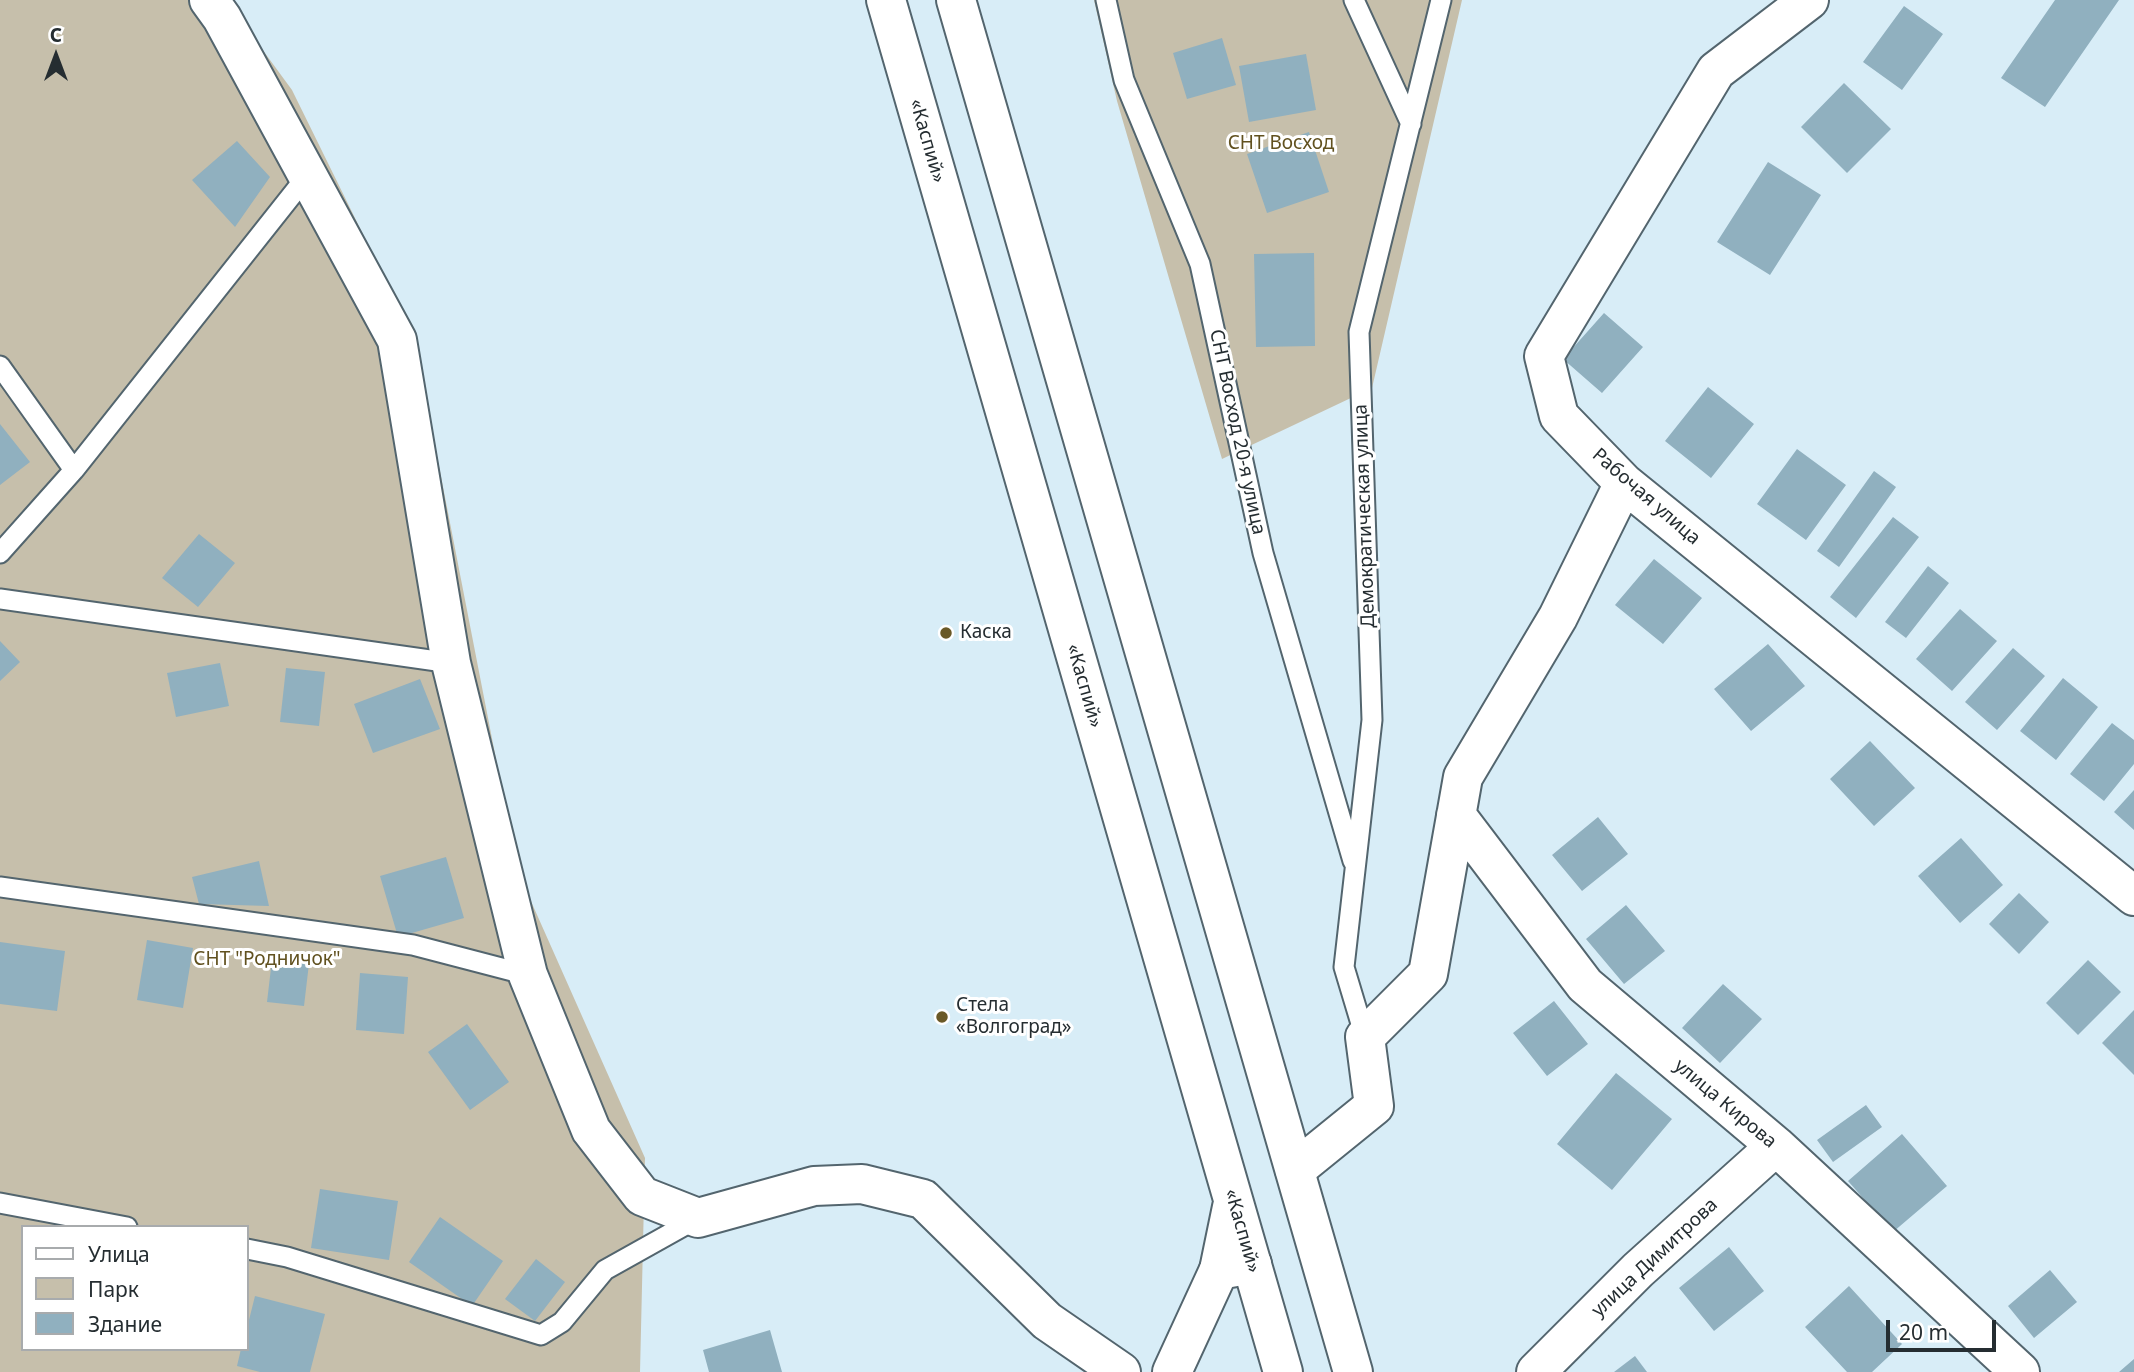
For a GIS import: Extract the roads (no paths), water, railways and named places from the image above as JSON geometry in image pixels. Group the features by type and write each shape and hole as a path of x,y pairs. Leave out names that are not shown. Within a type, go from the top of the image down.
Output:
{"main road":[{"path":"209,0 222,18 397,340 450,663 528,975 591,1130 642,1196 698,1218 814,1186 862,1185 923,1199 1047,1321 1121,1372"},
{"name":"«Каспий»","path":"886,0 1233,1202 1235,1267 1283,1372"},
{"path":"956,0 1353,1372"},
{"name":"Рабочая улица","path":"1809,0 1716,71 1544,356 1559,416 1624,483 2134,896"},
{"path":"1295,1170 1374,1106 1365,1037 1428,975 1463,777 1558,617 1624,483"},
{"name":"улица Кирова","path":"1456,815 1585,985 1776,1146 2020,1372"},
{"name":"улица Димитрова","path":"1536,1372 1638,1270 1776,1146"},
{"path":"1172,1372 1235,1267"}],"lane":[{"name":"СНТ Восход 20-я улица","path":"1106,0 1124,80 1200,264 1263,553 1355,868"},
{"path":"1354,0 1410,124"},
{"name":"Демократическая улица","path":"1365,1037 1344,967 1372,720 1359,332 1441,0"},
{"path":"0,553 74,470 307,176"},
{"path":"0,366 74,470"},
{"path":"0,599 450,663"},
{"path":"0,887 413,945 528,975"},
{"path":"0,1203 116,1225"},
{"path":"248,1249 287,1257 541,1335 562,1322 605,1270 698,1218"}],"place":[{"name":"Каска","path":"946,633"},
{"name":"Стела «Волгоград»","path":"942,1017"}],"park label":[{"name":"СНТ Восход","path":"1281,144"},
{"name":"СНТ \"Родничок\"","path":"267,960"}]}
